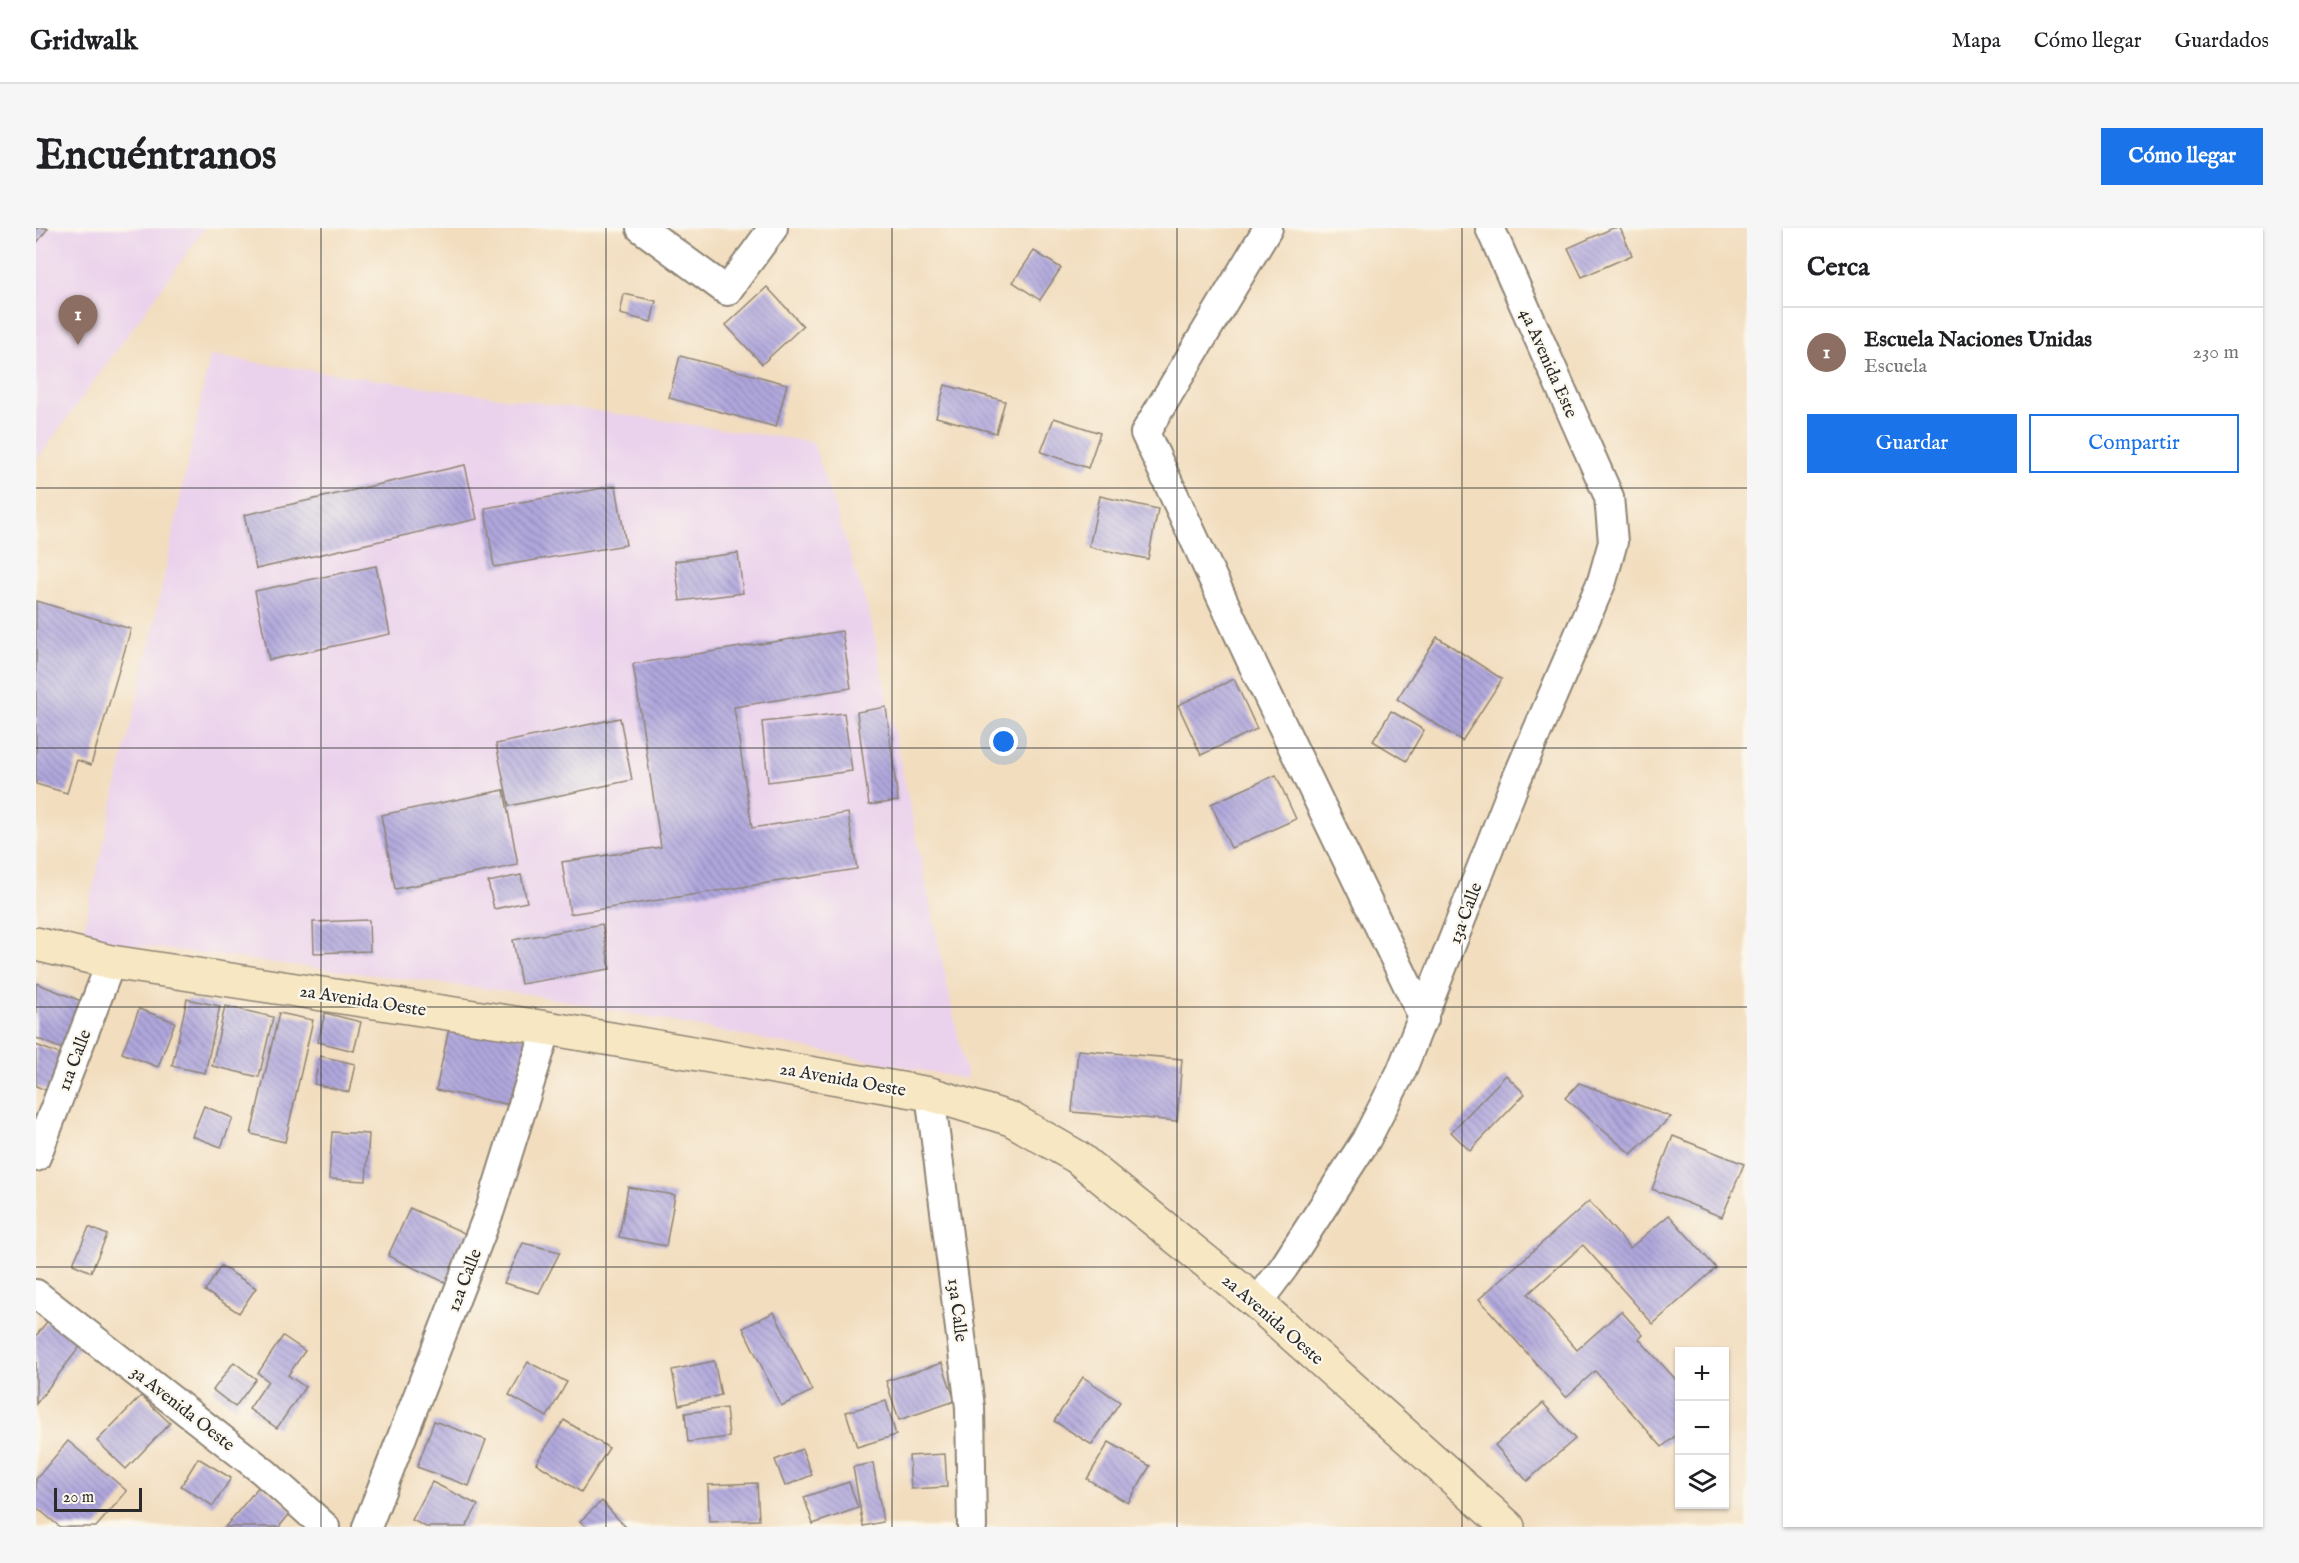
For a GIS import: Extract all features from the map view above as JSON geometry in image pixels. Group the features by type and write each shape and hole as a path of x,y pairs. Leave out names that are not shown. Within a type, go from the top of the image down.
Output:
{"street":[{"path":"641,228 727,291 773,228"},
{"path":"1268,228 1145,433 1250,659 1424,1019"},
{"name":"4a Avenida Este","path":"1490,228 1609,497"},
{"name":"13a Calle","path":"1257,1303 1284,1267 1366,1140 1401,1072 1424,1019 1514,785 1602,581 1612,542 1609,497"},
{"name":"2a Avenida Oeste","path":"36,944 111,962 547,1028 930,1094 1011,1119 1077,1157 1257,1303 1508,1527"},
{"name":"11a Calle","path":"36,1157 111,962"},
{"name":"12a Calle","path":"367,1527 490,1210 547,1028"},
{"name":"13a Calle","path":"930,1094 970,1407 972,1527"},
{"name":"3a Avenida Oeste","path":"36,1294 264,1472 325,1527"}],"shaded area":[{"path":"36,228 205,228 36,461"},
{"path":"210,356 813,442 870,615 967,1079 529,994 81,939 151,639"}],"building":[{"path":"36,228 48,228 36,244"},
{"path":"1613,228 1620,228 1632,255 1582,277 1568,248"},
{"path":"1034,251 1061,268 1040,300 1013,282"},
{"path":"767,287 803,326 762,364 726,325"},
{"path":"624,294 656,301 651,322 620,314"},
{"path":"680,356 787,384 776,427 669,398"},
{"path":"945,385 1005,401 996,433 936,417"},
{"path":"1054,418 1100,433 1088,468 1041,452"},
{"path":"465,465 477,519 256,569 244,515"},
{"path":"616,486 626,545 494,567 485,508"},
{"path":"1100,496 1158,509 1148,559 1089,547"},
{"path":"738,553 743,593 680,601 675,561"},
{"path":"376,566 390,634 269,660 255,591"},
{"path":"36,601 131,629 91,765 77,760 67,793 36,784"},
{"path":"842,631 851,688 734,707 752,828 848,813 857,869 570,914 562,862 661,847 633,664"},
{"path":"1437,637 1502,679 1462,741 1397,699"},
{"path":"1234,679 1257,729 1201,755 1178,705"},
{"path":"886,707 898,801 869,805 857,712"},
{"path":"1391,711 1424,730 1406,761 1373,741"},
{"path":"844,713 852,771 768,782 762,722"},
{"path":"620,718 632,780 509,806 496,744"},
{"path":"1276,775 1296,819 1231,848 1211,804"},
{"path":"504,790 518,865 395,889 381,815"},
{"path":"521,875 527,902 494,909 488,882"},
{"path":"369,920 370,951 314,953 313,922"},
{"path":"602,924 610,969 521,984 513,940"},
{"path":"36,983 86,1003 67,1051 36,1038"},
{"path":"187,999 220,1006 205,1073 172,1066"},
{"path":"225,1006 273,1017 259,1077 212,1066"},
{"path":"139,1009 175,1022 158,1067 122,1053"},
{"path":"279,1013 313,1020 285,1142 251,1134"},
{"path":"325,1013 361,1022 354,1051 318,1042"},
{"path":"450,1023 529,1039 516,1106 436,1090"},
{"path":"36,1045 70,1058 55,1094 36,1086"},
{"path":"1078,1050 1182,1059 1177,1121 1072,1112"},
{"path":"320,1056 355,1064 349,1092 314,1084"},
{"path":"1506,1075 1525,1094 1470,1151 1451,1132"},
{"path":"1579,1083 1671,1117 1631,1154 1565,1098"},
{"path":"204,1106 233,1118 221,1147 192,1136"},
{"path":"332,1132 369,1134 366,1181 329,1179"},
{"path":"1673,1136 1744,1164 1722,1217 1652,1189"},
{"path":"628,1187 675,1195 666,1246 619,1237"},
{"path":"1589,1201 1630,1248 1669,1215 1716,1268 1653,1324 1583,1245 1528,1294 1577,1350 1621,1311 1643,1335 1639,1339 1675,1379 1675,1436 1662,1447 1595,1371 1566,1397 1479,1299"},
{"path":"410,1208 475,1238 453,1286 388,1256"},
{"path":"89,1227 107,1235 91,1272 73,1264"},
{"path":"523,1243 560,1252 539,1293 504,1283"},
{"path":"221,1266 256,1288 239,1313 205,1291"},
{"path":"774,1312 812,1391 781,1406 743,1328"},
{"path":"52,1315 85,1340 36,1404 36,1336"},
{"path":"283,1336 305,1351 288,1375 305,1387 277,1428 249,1409 268,1381 258,1373"},
{"path":"714,1361 721,1395 679,1405 672,1370"},
{"path":"234,1362 256,1379 235,1407 213,1390"},
{"path":"528,1362 567,1382 547,1417 509,1395"},
{"path":"942,1363 955,1401 899,1420 886,1381"},
{"path":"1083,1377 1120,1402 1092,1445 1054,1421"},
{"path":"141,1396 170,1423 126,1469 97,1441"},
{"path":"886,1401 896,1435 857,1447 846,1412"},
{"path":"1543,1403 1575,1439 1527,1481 1495,1445"},
{"path":"726,1408 729,1437 688,1442 685,1413"},
{"path":"564,1420 609,1448 581,1492 536,1463"},
{"path":"434,1421 486,1440 469,1486 417,1467"},
{"path":"68,1441 127,1491 96,1527 60,1527 36,1507 36,1479"},
{"path":"1109,1442 1150,1466 1128,1503 1087,1479"},
{"path":"802,1449 812,1475 785,1486 775,1460"},
{"path":"945,1454 947,1487 911,1489 909,1456"},
{"path":"198,1458 231,1478 213,1506 181,1486"},
{"path":"873,1463 883,1522 863,1526 853,1467"},
{"path":"432,1482 478,1505 466,1527 426,1527 412,1520"},
{"path":"849,1482 858,1508 813,1524 804,1497"},
{"path":"757,1483 759,1520 709,1522 708,1485"},
{"path":"260,1485 292,1511 279,1527 225,1527"},
{"path":"602,1501 626,1527 586,1527 580,1521"}],"place":[{"name":"Escuela Naciones Unidas","path":"78,345"}]}
